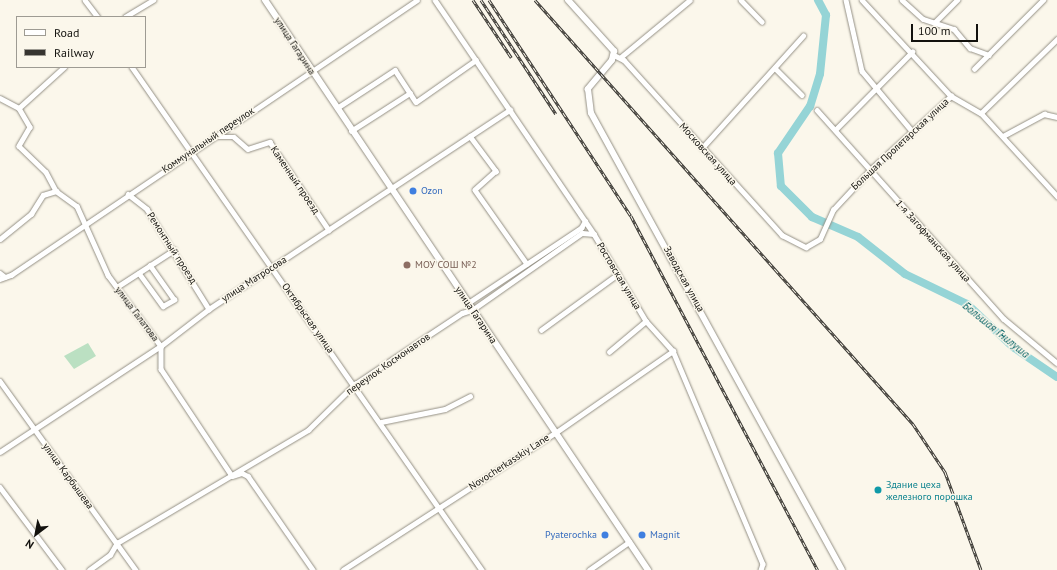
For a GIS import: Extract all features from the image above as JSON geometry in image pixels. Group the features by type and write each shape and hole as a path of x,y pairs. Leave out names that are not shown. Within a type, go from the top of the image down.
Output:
{"main road":[{"name":"улица Гагарина","path":"265,0 351,131 648,570"},
{"path":"568,0 612,47 618,56"},
{"name":"Заводская улица","path":"618,56 588,89 591,113 842,570"}],"street":[{"path":"85,0 97,16"},
{"path":"127,16 153,0"},
{"name":"Коммунальный переулок","path":"3,278 417,0"},
{"name":"Ростовская улица","path":"435,0 594,234 646,321 673,350 763,564 761,570"},
{"path":"618,56 690,0"},
{"path":"741,0 762,22"},
{"path":"846,0 858,40 858,62 912,131"},
{"path":"862,0 912,52 951,96 981,113 1057,196"},
{"path":"902,0 923,19 954,29 970,48 989,55"},
{"path":"934,22 957,0"},
{"path":"974,69 1043,0"},
{"path":"702,148 803,36"},
{"path":"981,113 1057,39"},
{"path":"835,130 912,52"},
{"name":"Московская улица","path":"618,56 782,235 806,247"},
{"path":"337,108 395,70 416,102 476,60"},
{"path":"0,98 19,108 63,68"},
{"name":"Октябрьская улица","path":"133,68 355,384 482,570"},
{"path":"775,68 802,95"},
{"path":"351,131 410,93"},
{"name":"Большая Пролетарская улица","path":"806,247 820,239 827,222 870,170 951,96"},
{"name":"улица Галатова","path":"19,108 30,127 18,146 46,172 56,190 77,206 83,224 118,287 161,346 161,369 232,476"},
{"name":"улица Матросова","path":"0,452 33,428 161,346 209,308 273,268 510,110"},
{"name":"1-я Загофманская улица","path":"817,110 1004,319 1057,363"},
{"path":"1003,136 1044,114 1057,117"},
{"path":"470,136 496,171 475,190 527,264"},
{"name":"Каменный проезд","path":"213,137 234,137 248,149 270,142 328,230"},
{"path":"0,239 31,214 44,195 56,190"},
{"name":"Ремонтный проезд","path":"128,194 147,209 209,308"},
{"path":"468,303 527,264 585,221"},
{"name":"переулок Космонавтов","path":"89,570 110,555 117,543 308,430 355,384 462,313 472,310 582,233 594,234"},
{"path":"118,287 174,250"},
{"path":"139,273 163,306 174,300 150,266"},
{"path":"0,273 3,278"},
{"path":"541,330 618,274"},
{"path":"609,352 646,321"},
{"name":"Novocherkasskiy Lane","path":"343,570 555,433 673,350"},
{"name":"улица Карбышева","path":"0,381 136,570"},
{"path":"381,422 445,409 470,396"},
{"path":"232,476 242,473 248,476 313,570"},
{"path":"0,487 62,570"},
{"path":"589,570 629,542"}],"green space":[{"path":"88,343 96,356 74,369 64,356"}],"waterway":[{"name":"Большая Гнилуша","path":"818,0 826,15 820,74 810,106 778,153 781,186 812,217 858,237 905,274 967,304 1013,347 1057,377"}],"railway":[{"path":"473,0 511,57"},
{"path":"481,0 556,114"},
{"path":"489,0 631,216 818,570"},
{"path":"535,0 913,424 945,472 981,570"}],"place":[{"name":"Ozon","path":"413,191"},
{"name":"МОУ СОШ №2","path":"407,265"},
{"name":"Здание цеха железного порошка","path":"878,490"},
{"name":"Pyaterochka","path":"605,535"},
{"name":"Magnit","path":"642,535"}]}
